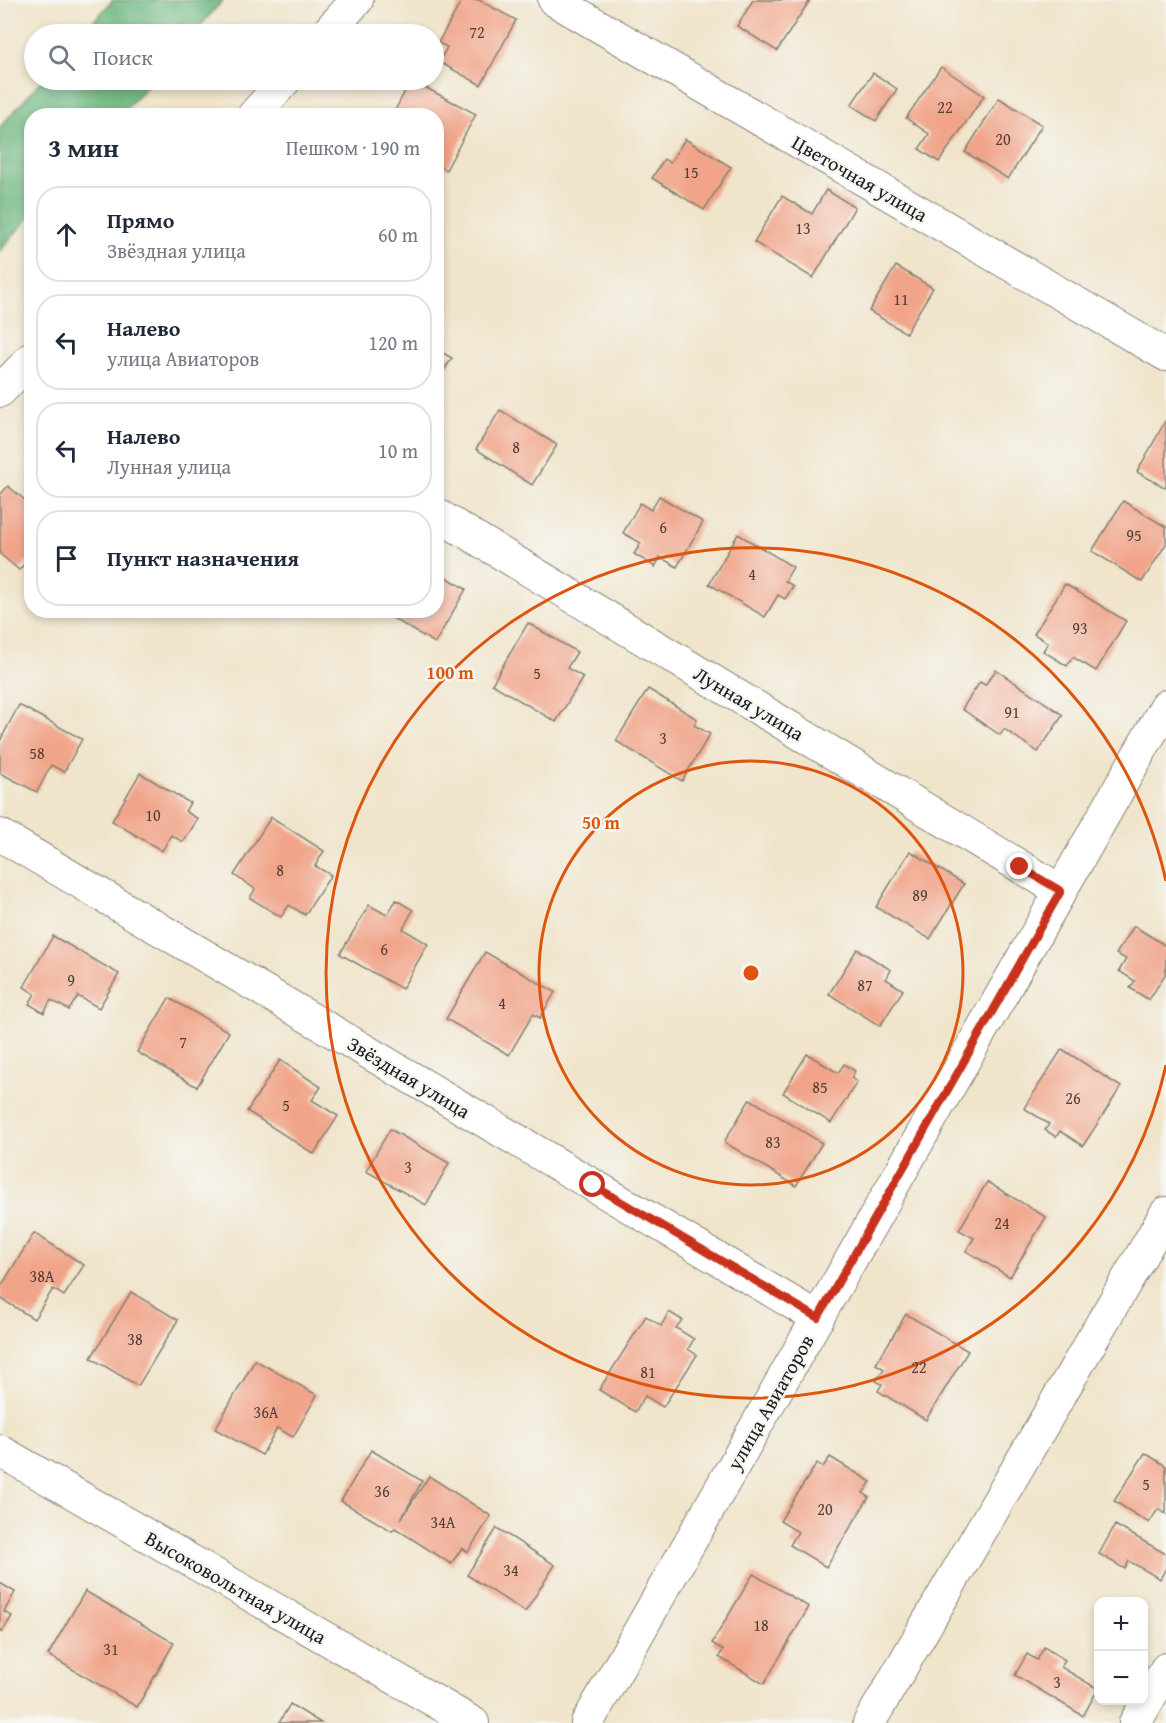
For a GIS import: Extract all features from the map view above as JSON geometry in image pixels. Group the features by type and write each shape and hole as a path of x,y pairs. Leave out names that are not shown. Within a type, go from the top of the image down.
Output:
{"street":[{"path":"335,24 357,0"},
{"name":"Цветочная улица","path":"554,0 1166,355"},
{"path":"260,108 276,90"},
{"path":"0,391 24,366"},
{"name":"Лунная улица","path":"444,519 1061,891"},
{"name":"улица Авиаторов","path":"587,1723 1166,706"},
{"name":"Звёздная улица","path":"0,835 818,1318"},
{"path":"869,1723 1166,1213"},
{"name":"Высоковольтная улица","path":"0,1451 473,1723"},
{"path":"1135,1723 1166,1669"}],"green space":[{"path":"113,0 223,0 202,24 91,24"},
{"path":"33,90 144,90 127,108 24,108 24,223 0,251 0,127"}],"building":[{"path":"462,0 479,0 516,20 481,85 444,65 444,53 447,47 444,46 444,32"},
{"path":"753,0 810,0 777,51 737,26"},
{"path":"941,67 984,96 939,162 919,149 929,134 906,118"},
{"path":"873,73 897,89 876,121 851,105"},
{"path":"406,90 430,90 476,114 446,170 444,169 444,108 396,108"},
{"path":"999,98 1042,125 1008,179 965,152"},
{"path":"685,139 731,167 704,210 652,178 664,159 670,163"},
{"path":"826,190 855,207 813,278 754,242 782,196 812,214"},
{"path":"896,266 933,288 906,333 869,311"},
{"path":"444,354 452,358 444,370"},
{"path":"500,410 557,445 532,485 476,449"},
{"path":"1166,420 1166,488 1137,472"},
{"path":"8,486 24,499 24,565 19,570 0,554 0,495"},
{"path":"659,496 703,522 677,567 660,557 655,567 634,554 641,543 623,533 640,503 651,510"},
{"path":"1123,501 1166,527 1166,544 1142,582 1092,551"},
{"path":"738,534 793,567 785,581 793,586 785,599 778,595 765,617 709,584"},
{"path":"444,576 466,589 435,643 392,618 444,618"},
{"path":"1065,584 1126,621 1096,671 1073,657 1067,666 1043,651 1048,643 1034,634"},
{"path":"528,623 577,652 567,668 583,677 556,722 492,684"},
{"path":"996,670 1063,715 1038,752 1004,729 1000,735 962,709 980,682 985,685"},
{"path":"648,689 697,719 694,725 710,734 682,781 616,741"},
{"path":"19,705 82,739 64,772 51,765 37,792 0,773 0,741"},
{"path":"140,773 190,803 185,811 198,819 183,842 171,835 162,851 112,821"},
{"path":"271,817 324,851 315,866 331,875 305,915 289,905 281,917 250,898 255,889 234,875"},
{"path":"910,851 964,884 930,939 876,907"},
{"path":"396,900 413,910 403,929 428,944 402,989 340,954 369,905 387,915"},
{"path":"1134,926 1166,946 1166,973 1149,1000 1130,988 1135,981 1119,971 1126,959 1116,954"},
{"path":"53,936 119,974 99,1008 78,996 69,1010 51,1000 44,1013 29,1004 35,994 24,987"},
{"path":"857,949 891,970 886,979 903,990 880,1026 829,994"},
{"path":"485,952 555,992 540,1018 533,1014 509,1055 446,1019"},
{"path":"169,998 229,1032 197,1087 137,1052"},
{"path":"1062,1049 1121,1087 1083,1146 1060,1131 1056,1137 1045,1130 1049,1124 1024,1108"},
{"path":"807,1054 838,1073 844,1064 855,1071 851,1078 857,1082 831,1123 783,1093"},
{"path":"280,1060 321,1087 312,1100 338,1116 314,1154 247,1111"},
{"path":"750,1099 822,1143 796,1186 724,1142"},
{"path":"390,1129 449,1163 426,1205 366,1171"},
{"path":"987,1182 1046,1217 1010,1277 966,1251 974,1238 959,1230"},
{"path":"34,1233 84,1265 64,1296 53,1289 34,1319 0,1298 0,1288"},
{"path":"131,1292 178,1320 138,1386 91,1358"},
{"path":"669,1312 682,1320 676,1328 694,1339 688,1349 697,1355 663,1407 645,1396 635,1412 599,1390 646,1316 661,1326"},
{"path":"906,1314 968,1351 926,1420 878,1391 882,1384 876,1381 884,1369 876,1364"},
{"path":"255,1360 317,1395 293,1437 277,1428 262,1455 215,1429"},
{"path":"371,1450 422,1481 401,1519 429,1476 491,1516 468,1552 462,1548 451,1564 395,1528 392,1531 341,1501"},
{"path":"1145,1453 1166,1466 1166,1514 1158,1509 1149,1523 1114,1501"},
{"path":"830,1457 871,1482 863,1493 869,1497 826,1567 790,1545 798,1532 780,1521 817,1463 823,1467"},
{"path":"1115,1525 1166,1554 1166,1568 1160,1579 1129,1561 1125,1569 1099,1554"},
{"path":"497,1528 555,1565 525,1612 467,1575"},
{"path":"753,1574 809,1607 764,1684 719,1657 723,1650 712,1643"},
{"path":"0,1583 15,1592 4,1612 12,1616 2,1632 0,1631"},
{"path":"85,1591 174,1643 137,1707 48,1655"},
{"path":"1044,1647 1065,1660 1061,1667 1094,1687 1094,1696 1083,1716 1015,1675 1027,1654 1037,1660"},
{"path":"290,1704 321,1723 279,1723"}],"route":[{"path":"593,1185 818,1318 1061,891 1020,867"}]}
